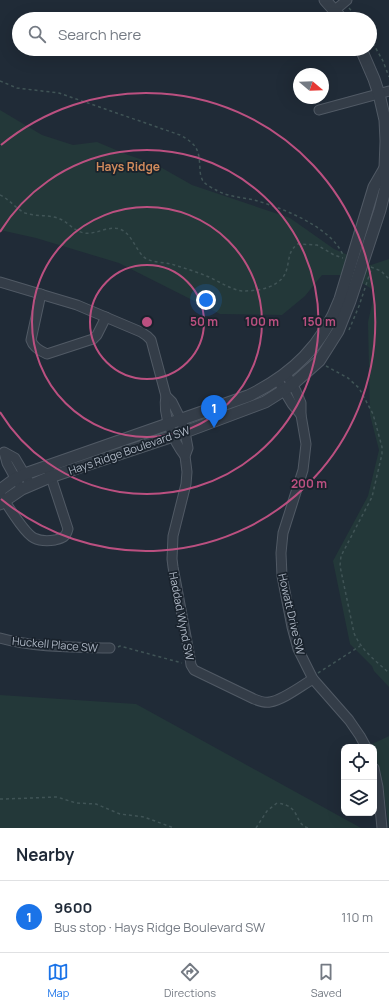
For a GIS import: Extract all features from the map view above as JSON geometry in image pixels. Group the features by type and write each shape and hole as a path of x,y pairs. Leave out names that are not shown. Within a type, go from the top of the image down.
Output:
{"street":[{"path":"325,0 336,12"},
{"path":"340,12 346,1"},
{"name":"Hays Ridge Boulevard SW","path":"0,490 20,477 49,472 185,432 253,408 288,388 319,361 338,331 350,301 386,186 384,92 364,56"},
{"path":"319,110 384,92"},
{"name":"Hays Ridge Boulevard SW","path":"49,472 68,529 66,536 63,539 42,540 34,538 27,533 2,499 26,487 49,472 169,424 248,396 261,390 296,366 314,346 333,316 374,187 385,168"},
{"path":"0,282 77,305 141,332 147,336 151,340 166,396"},
{"path":"41,294 31,340 32,344 36,348 47,354 93,339 97,335 106,317"},
{"name":"Howatt Drive SW","path":"281,377 301,415 306,444 305,462 301,481 283,534 281,565 295,638 303,660 312,678 349,720 364,744"},
{"name":"Haddad Wynd SW","path":"166,396 172,402 181,420 188,448 185,456 187,472 186,484 173,536 173,568 191,665 194,670 200,674 254,699 264,702 270,702 278,699 312,678"},
{"name":"Haddad Wynd SW","path":"166,396 164,405 169,424 180,450 185,456"},
{"path":"2,450 15,458 20,477 26,487"},
{"name":"Huckell Place SW","path":"0,638 48,646 110,648"},
{"path":"376,780 382,828"}],"path":[{"path":"346,1 353,12"},
{"path":"377,51 389,77"},
{"path":"0,81 21,89 59,94 180,135 191,142 198,152 200,157 201,175 204,182 224,194 232,197 255,200 282,210 319,228 336,244 345,258 334,255 317,245 298,244 292,250 286,274 283,278 272,286 264,289 243,291 233,289 203,275 169,264 150,261 144,257 124,230 117,228 92,233 80,232 59,218 37,216 23,212 0,195"},
{"path":"362,264 381,271 389,279"},
{"path":"325,365 348,378 359,388 373,414 382,447 382,454 372,497 341,556 340,566 354,633 360,646 389,673"},
{"path":"110,648 120,646 191,665"},
{"path":"312,678 360,646"},
{"path":"0,798 4,800 57,797 76,803 96,804 120,814 144,817 174,828"},
{"path":"256,828 267,811 277,803 282,803 293,809 299,822 308,828"}],"green space":[{"path":"0,110 42,135 73,145 97,142 155,164 192,185 290,218 334,249 371,265 389,259 389,687 374,671 372,666 350,644 333,561 368,496 379,450 370,415 368,322 375,291 349,275 322,275 305,296 282,315 220,314 119,263 36,238 0,230"},
{"path":"0,695 136,704 361,828 0,828"},
{"path":"389,736 389,828 381,774 377,761 377,744 372,744"}],"place":[{"name":"9600","path":"214,428"}],"district":[{"name":"Hays Ridge","path":"128,166"}]}
